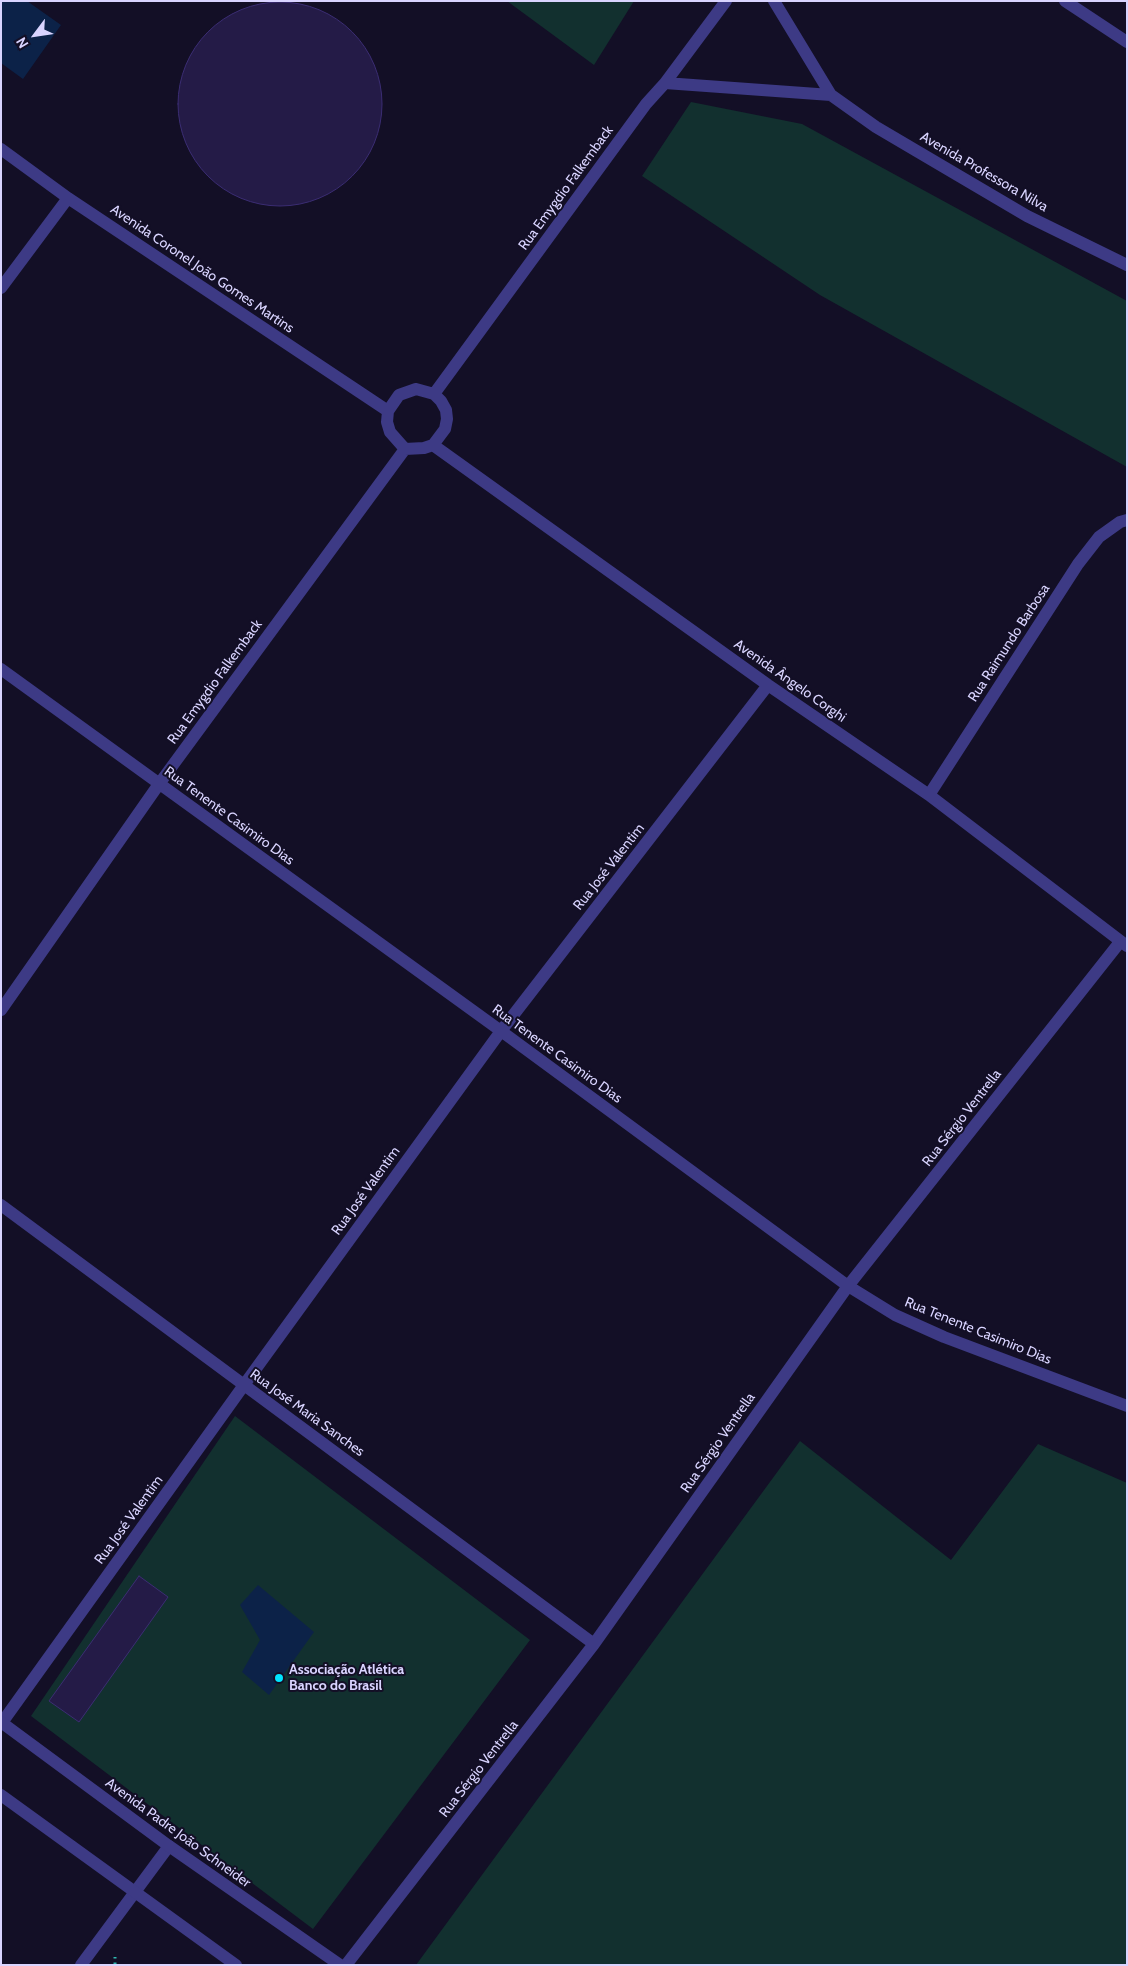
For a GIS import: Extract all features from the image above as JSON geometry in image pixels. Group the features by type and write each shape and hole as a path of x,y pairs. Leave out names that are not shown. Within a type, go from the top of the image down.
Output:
{"street":[{"name":"Rua Emygdio Falkemback","path":"434,394 646,104 665,83 726,1"},
{"name":"Avenida Professora Nilva","path":"774,1 831,95 876,127 1018,211 1127,265"},
{"path":"1065,1 1127,42"},
{"path":"665,83 831,95"},
{"name":"Avenida Coronel João Gomes Martins","path":"1,149 68,198 388,412"},
{"path":"1,288 68,198"},
{"path":"416,389 434,394 446,410 445,429 433,445 424,448 405,449 390,432 387,422 388,412 398,395 407,391 416,389"},
{"name":"Avenida Ângelo Corghi","path":"433,445 768,686 929,795 1124,944"},
{"name":"Rua Emygdio Falkemback","path":"1,1010 159,784 405,449"},
{"name":"Rua Raimundo Barbosa","path":"929,795 1078,564 1099,537 1120,522 1127,520"},
{"name":"Rua Tenente Casimiro Dias","path":"1,669 501,1031 848,1286 895,1315 944,1337 1127,1406"},
{"name":"Rua José Valentim","path":"2,1723 501,1031 768,686"},
{"name":"Rua Sérgio Ventrella","path":"346,1965 594,1644 848,1286 1124,944"},
{"name":"Rua José Maria Sanches","path":"1,1205 594,1644"},
{"name":"Avenida Padre João Schneider","path":"2,1723 169,1846 340,1965"},
{"path":"1,1795 236,1965"},
{"path":"81,1965 169,1846"}],"green space":[{"path":"507,1 634,1 594,65"},
{"path":"691,102 802,124 1127,301 1127,467 820,295 642,176"},
{"name":"Associação Atlética Banco do Brasil","path":"235,1416 530,1640 313,1929 31,1716"},
{"path":"800,1441 951,1560 1038,1444 1127,1483 1127,1965 416,1965"}],"water":[{"path":"1,1 27,1 61,25 23,79 1,63"},
{"path":"258,1585 314,1632 269,1695 242,1672 260,1640 240,1605"}],"building":[{"path":"280,2 300,4 328,14 345,25 359,39 374,65 380,84 382,104 380,124 370,152 359,169 345,183 319,198 300,204 280,206 260,204 232,194 215,183 201,169 186,143 180,124 178,104 180,84 190,56 201,39 215,25 241,10 260,4"},
{"path":"139,1576 168,1597 79,1722 49,1701"}],"place":[{"name":"Associação Atlética Banco do Brasil","path":"279,1678"}]}
